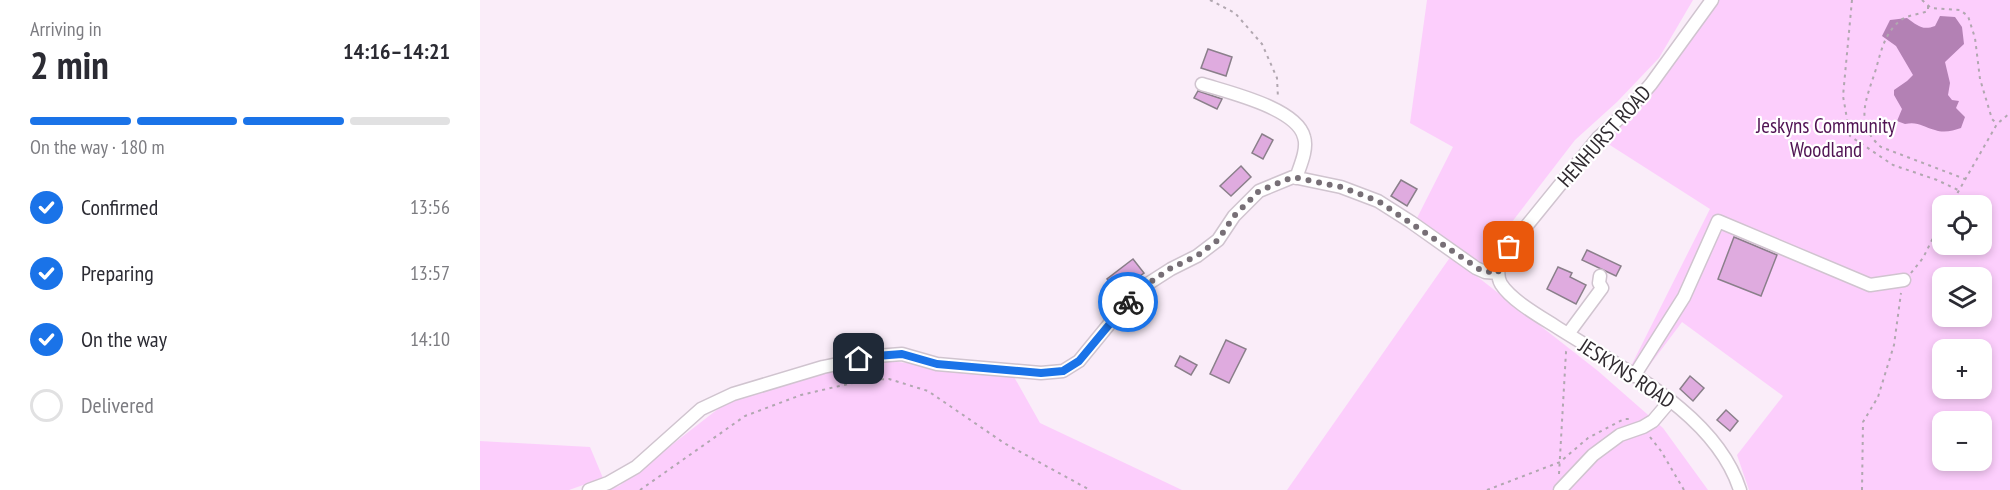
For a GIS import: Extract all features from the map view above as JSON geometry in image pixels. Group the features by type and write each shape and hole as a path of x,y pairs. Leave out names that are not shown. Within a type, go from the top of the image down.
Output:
{"street":[{"name":"HENHURST ROAD","path":"1498,273 1505,251 1598,138 1630,108 1651,84 1712,0"},
{"path":"1202,84 1270,107 1298,126 1304,134 1305,142 1296,178"},
{"path":"589,490 636,468 701,409 733,394 823,367 876,356 902,354 937,364 1041,373 1063,371 1079,361 1120,311 1146,285 1171,268 1197,256 1218,240 1234,216 1259,191 1293,177 1341,187 1378,201 1412,222 1476,268 1485,272 1498,273"},
{"path":"1634,376 1684,297 1718,221 1869,285 1904,280"},
{"name":"JESKYNS ROAD","path":"1498,273 1501,283 1515,297 1670,400 1691,417 1716,445 1731,467 1740,490"},
{"path":"1571,336 1602,288 1599,283 1600,276"},
{"path":"1560,490 1593,454 1620,435 1653,421 1670,400"}],"path":[{"path":"1210,0 1235,13 1262,44 1276,78 1276,96 1283,104"},
{"path":"1852,0 1843,96 1850,136 1893,165 1958,190"},
{"path":"1922,0 1928,6 1962,11 1968,16 1976,43 1980,79 1992,119 1997,124"},
{"path":"1928,6 1928,11 1903,18 1890,31 1882,44 1864,106 1866,123 1871,137 1884,148 1965,179"},
{"path":"1956,195 1997,124 2010,113"},
{"path":"1862,490 1863,422 1878,397 1894,345 1901,294 1906,282 1904,280 1916,269 1932,240"},
{"path":"1560,490 1566,352 1571,336"},
{"path":"640,490 745,416 801,395 865,380 890,379 928,392 1004,443 1090,490"}],"green space":[{"path":"1427,0 1693,0 1659,58 1617,102 1575,140 1505,231 1489,262 1482,264 1417,218 1453,147 1410,123"},
{"name":"Jeskyns Community Woodland","path":"1719,0 2010,0 2010,490 1749,490 1737,455 1783,396 1682,322 1643,374 1630,368 1710,209 1602,140 1652,89"},
{"path":"1451,256 1598,371 1663,428 1708,490 1287,490"},
{"path":"880,360 1013,375 1040,423 1182,490 605,490 619,486 723,405 786,382"},
{"path":"480,441 590,447 603,478 569,490 480,490"}],"shaded area":[{"path":"1940,16 1955,17 1962,27 1964,44 1945,62 1950,83 1948,95 1952,100 1959,101 1956,108 1965,117 1961,128 1951,131 1938,131 1917,124 1897,121 1902,109 1894,95 1894,90 1913,75 1896,46 1882,36 1890,20 1907,18 1927,28 1935,26"}],"building":[{"path":"1208,49 1232,57 1226,76 1201,68"},
{"path":"1198,91 1222,99 1217,109 1194,98"},
{"path":"1262,134 1273,140 1263,159 1252,153"},
{"path":"1241,166 1251,177 1231,196 1220,186"},
{"path":"1401,180 1417,189 1407,206 1391,196"},
{"path":"1734,237 1777,255 1761,296 1718,279"},
{"path":"1587,250 1621,266 1616,276 1582,260"},
{"path":"1133,259 1144,273 1117,292 1107,279"},
{"path":"1558,267 1572,273 1570,277 1586,285 1576,304 1547,289"},
{"path":"1226,340 1246,349 1229,383 1210,374"},
{"path":"1180,356 1197,365 1191,375 1175,366"},
{"path":"1690,376 1704,388 1693,401 1680,389"},
{"path":"1726,410 1738,421 1730,431 1717,420"}],"way so far":[{"path":"1128,302 1146,285 1171,268 1197,256 1218,240 1234,216 1259,191 1293,177 1341,187 1378,201 1482,271 1498,273 1502,257 1509,247"}],"route":[{"path":"859,359 902,354 937,364 1041,373 1063,371 1079,361 1128,302"}]}
